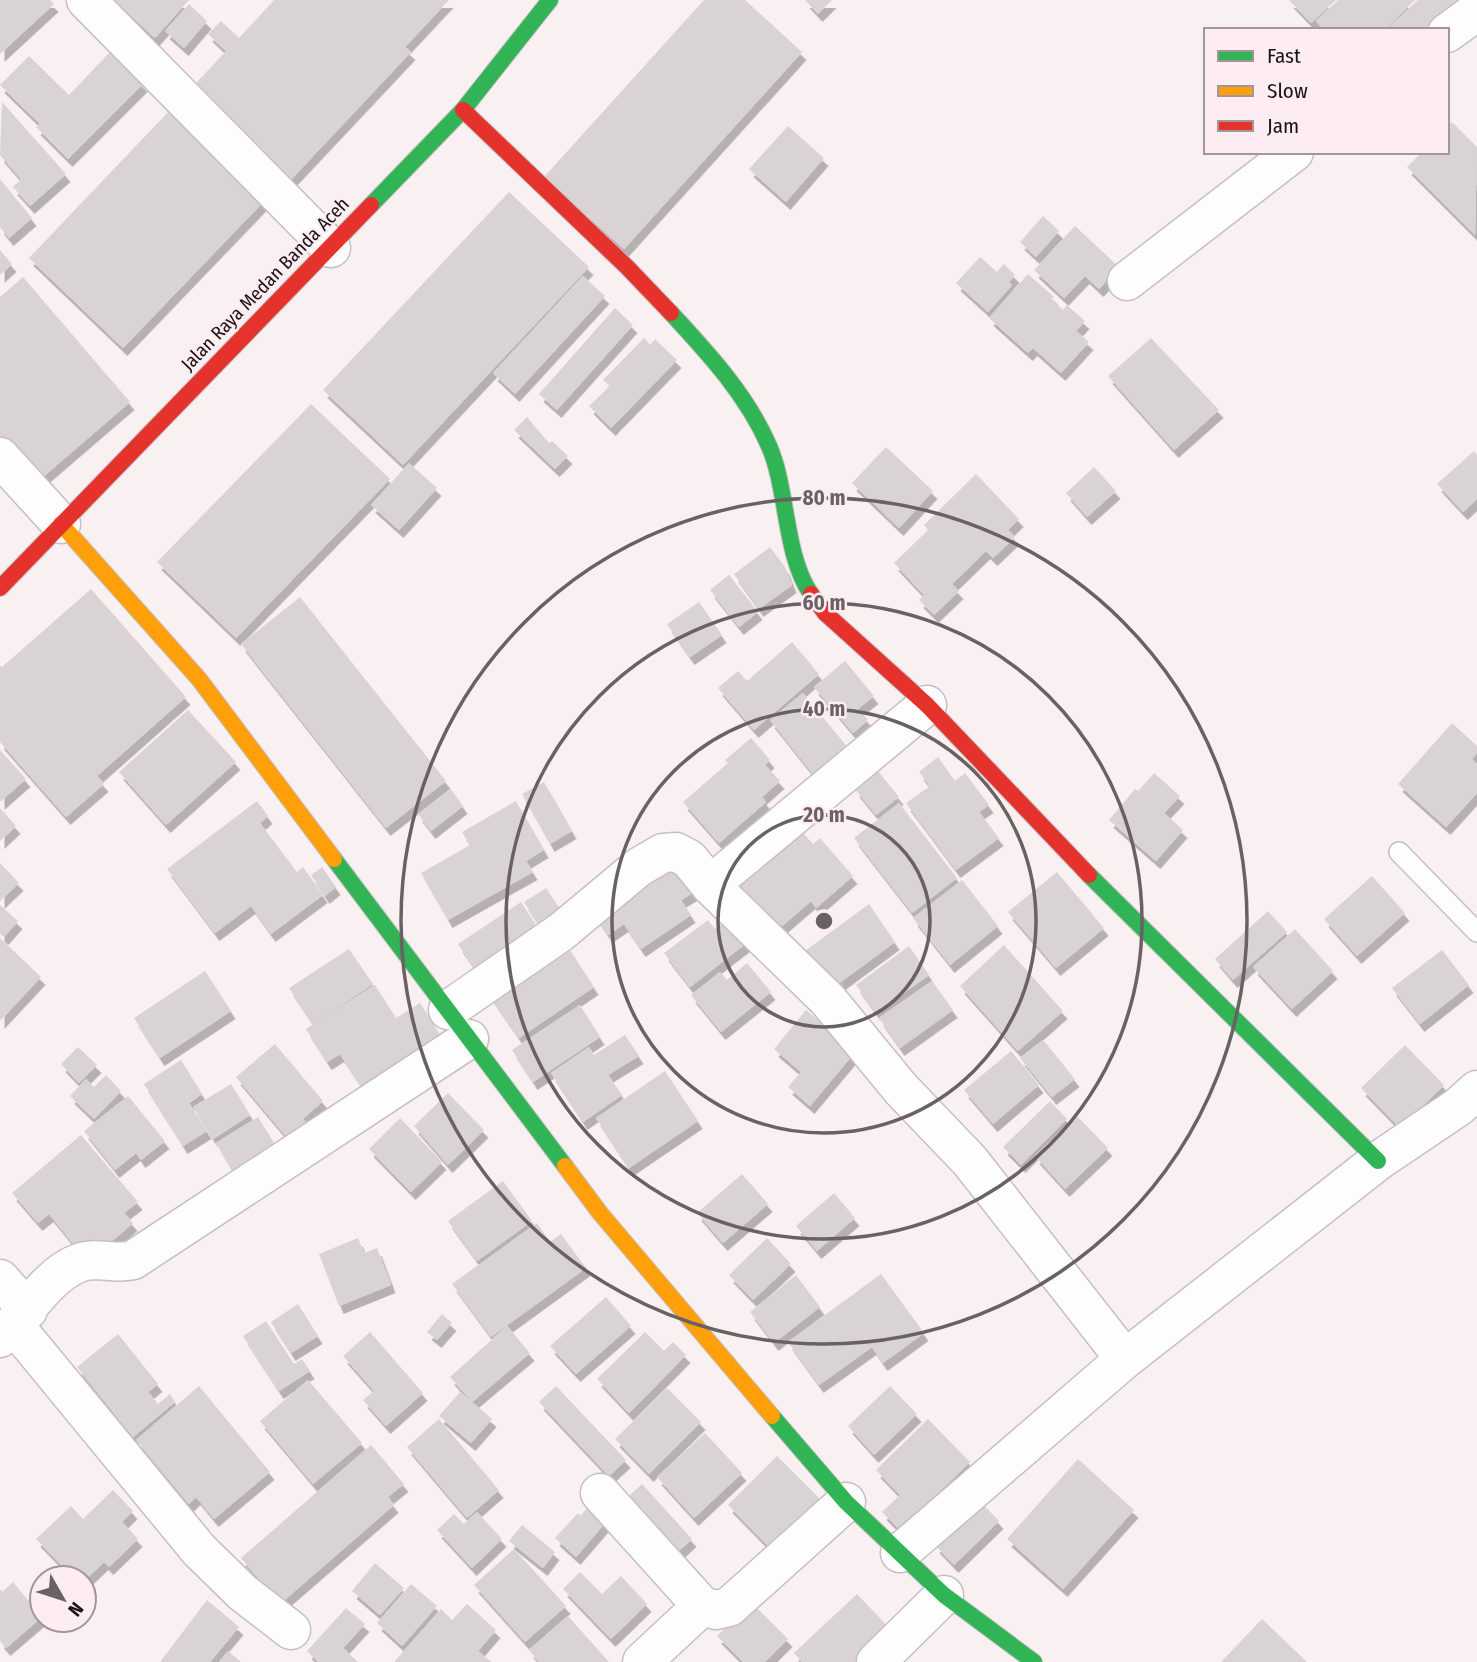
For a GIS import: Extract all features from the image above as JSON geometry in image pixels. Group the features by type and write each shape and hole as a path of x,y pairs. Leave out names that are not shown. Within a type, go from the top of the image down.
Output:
{"main road":[{"name":"Jalan Raya Medan Banda Aceh","path":"0,588 463,110 550,0"},
{"path":"463,110 627,267 722,368 769,446 806,586 825,613 927,705 1117,904 1378,1161"},
{"path":"61,524 199,679 600,1213 846,1502 944,1595 1034,1662"}],"street":[{"path":"86,0 331,248"},
{"path":"1449,32 1477,11"},
{"path":"1127,281 1291,154"},
{"path":"0,457 61,524"},
{"path":"710,885 927,705"},
{"path":"14,1324 46,1286 78,1263 122,1263 133,1260 458,1024 639,867 663,853 676,852 689,859 710,885 828,1000 901,1089 970,1161 1125,1359"},
{"path":"900,1553 1125,1359 1378,1161 1458,1107 1477,1090"},
{"path":"0,1279 14,1324 199,1550 243,1593 291,1630"},
{"path":"600,1493 702,1606 716,1610 729,1607 846,1502"},
{"path":"876,1662 944,1595"},
{"path":"642,1662 702,1606"}],"lane":[{"path":"1399,852 1477,932"}],"building":[{"path":"0,0 50,0 54,4 0,54"},
{"path":"114,0 189,0 155,38"},
{"path":"274,0 449,0 405,47 411,52 284,187 185,95 226,51 208,34 221,21 239,38"},
{"path":"704,0 745,0 802,52 624,249 544,177"},
{"path":"805,0 832,0 818,14"},
{"path":"1289,0 1336,0 1311,23"},
{"path":"1338,0 1415,0 1386,28 1322,28 1316,21"},
{"path":"1418,0 1465,0 1443,28 1388,28"},
{"path":"189,4 207,21 184,48 165,31"},
{"path":"110,52 143,84 68,159 36,127 40,124 0,85 29,56 69,95"},
{"path":"2,102 66,174 30,206 13,187 21,179 0,155"},
{"path":"171,109 265,200 123,348 29,258"},
{"path":"1452,122 1477,147 1475,235 1407,167 1420,154 1449,154 1449,125"},
{"path":"788,126 824,158 786,202 749,169"},
{"path":"0,179 32,218 9,238 0,227"},
{"path":"509,192 589,267 403,465 323,390"},
{"path":"1043,216 1059,231 1036,257 1020,242"},
{"path":"1075,226 1119,267 1099,289 1085,276 1064,298 1034,270"},
{"path":"0,250 12,264 0,275"},
{"path":"980,257 997,272 1004,264 1015,275 1009,282 1012,285 988,312 956,283"},
{"path":"1028,274 1054,297 1051,299 1063,310 1067,305 1085,321 1076,331 1089,342 1061,373 1033,348 1028,353 989,318"},
{"path":"583,276 605,296 515,394 493,373"},
{"path":"23,277 130,402 36,483 0,440 0,297"},
{"path":"615,308 633,325 557,410 539,394"},
{"path":"644,338 650,345 655,339 677,360 611,428 589,406 610,386 603,380"},
{"path":"1151,338 1219,410 1174,450 1108,376"},
{"path":"311,404 390,479 236,638 157,562"},
{"path":"527,417 549,443 552,441 568,456 555,469 514,430"},
{"path":"886,447 933,491 899,528 852,483"},
{"path":"1474,451 1477,455 1477,499 1463,512 1437,484"},
{"path":"409,463 437,488 399,530 371,505"},
{"path":"1094,467 1116,491 1087,517 1066,493"},
{"path":"976,474 1019,519 1008,530 1015,537 993,558 986,551 952,584 959,591 934,615 919,600 924,595 894,563 928,530 924,525"},
{"path":"770,547 785,567 792,585 759,609 734,574"},
{"path":"729,575 758,612 739,627 710,590"},
{"path":"91,589 186,697 97,776 104,784 66,817 0,742 0,665 2,667"},
{"path":"300,597 446,781 386,828 241,644"},
{"path":"699,602 722,635 690,657 667,624"},
{"path":"792,642 819,674 754,730 718,688 738,671 747,681"},
{"path":"845,661 874,696 858,709 868,720 853,733 814,687"},
{"path":"803,693 854,755 820,783 770,720"},
{"path":"188,710 236,762 166,825 119,772"},
{"path":"1452,723 1477,746 1477,753 1472,759 1477,764 1477,793 1446,827 1398,784"},
{"path":"751,738 770,760 765,765 780,781 762,797 766,802 719,843 683,802 728,763 725,760"},
{"path":"0,750 26,779 0,802"},
{"path":"938,757 955,781 965,773 989,805 979,812 999,838 956,870 906,803 930,786 919,772"},
{"path":"878,771 899,797 876,815 855,789"},
{"path":"1154,773 1180,796 1164,813 1183,830 1156,861 1109,820 1135,789 1138,791"},
{"path":"544,782 572,831 550,844 522,794"},
{"path":"451,789 463,806 431,831 418,814"},
{"path":"257,801 268,816 260,823 297,872 303,867 323,895 271,934 251,906 215,933 167,869"},
{"path":"516,801 544,850 526,861 533,872 448,920 421,873 470,845 462,832"},
{"path":"899,803 957,878 912,913 854,838"},
{"path":"0,808 16,826 0,841"},
{"path":"797,826 813,844 820,838 853,876 816,908 811,901 766,940 723,889"},
{"path":"676,862 696,891 681,900 691,915 641,949 624,924 608,935 596,917"},
{"path":"0,863 19,883 0,901"},
{"path":"322,867 336,887 325,896 311,875"},
{"path":"1057,872 1104,928 1056,968 1008,912"},
{"path":"1372,876 1405,913 1357,956 1324,919"},
{"path":"962,880 998,926 950,965 913,918"},
{"path":"546,888 568,921 546,936 524,902"},
{"path":"521,902 544,937 476,970 458,944"},
{"path":"869,904 895,942 818,999 790,962"},
{"path":"0,905 18,921 4,937 0,934"},
{"path":"1268,911 1287,932 1233,980 1215,959"},
{"path":"729,918 748,942 690,987 664,953 708,920 715,929"},
{"path":"1295,929 1333,971 1292,1009 1253,967"},
{"path":"0,938 41,977 0,1021"},
{"path":"564,941 594,987 519,1038 488,993"},
{"path":"1004,945 1063,1011 1018,1051 960,986"},
{"path":"909,946 929,975 876,1013 856,985"},
{"path":"349,949 373,984 313,1024 289,988"},
{"path":"1442,950 1469,985 1420,1024 1392,988"},
{"path":"747,963 771,992 721,1032 691,995 720,972 727,980"},
{"path":"205,971 231,1011 160,1058 134,1018"},
{"path":"932,981 953,1010 900,1048 879,1018"},
{"path":"375,985 396,1018 420,1003 446,1044 367,1095 340,1054 327,1062 306,1029"},
{"path":"580,1005 600,1037 533,1082 512,1050"},
{"path":"806,1010 856,1051 810,1106 788,1087 801,1072 774,1049"},
{"path":"625,1035 639,1056 608,1075 622,1095 583,1122 551,1073 589,1047 594,1055"},
{"path":"1043,1040 1075,1079 1052,1097 1020,1058"},
{"path":"275,1044 323,1101 303,1119 309,1126 290,1141 236,1077"},
{"path":"1405,1045 1444,1085 1400,1128 1361,1088"},
{"path":"78,1047 97,1065 79,1083 61,1064"},
{"path":"1011,1051 1039,1085 993,1124 964,1090"},
{"path":"181,1060 202,1094 189,1103 207,1131 183,1146 144,1084"},
{"path":"665,1071 698,1121 629,1168 596,1118"},
{"path":"106,1075 121,1091 94,1119 70,1096 86,1079 94,1087"},
{"path":"231,1084 250,1115 213,1139 193,1107"},
{"path":"448,1093 484,1130 448,1165 414,1126"},
{"path":"128,1096 165,1141 141,1160 136,1153 115,1170 84,1131"},
{"path":"1050,1101 1067,1119 1021,1165 1003,1147"},
{"path":"1077,1116 1108,1148 1065,1189 1035,1156"},
{"path":"258,1117 280,1153 237,1179 216,1143"},
{"path":"400,1118 442,1162 411,1192 369,1149"},
{"path":"81,1135 138,1202 124,1213 133,1223 105,1247 83,1256 49,1214 38,1223 12,1193"},
{"path":"742,1174 768,1204 723,1243 697,1213"},
{"path":"503,1181 532,1221 477,1261 448,1221"},
{"path":"834,1193 855,1218 817,1251 796,1226"},
{"path":"537,1223 550,1242 561,1234 586,1268 491,1337 452,1284"},
{"path":"358,1238 364,1253 377,1248 391,1285 339,1306 319,1254"},
{"path":"767,1238 791,1264 753,1300 729,1275"},
{"path":"881,1274 924,1333 883,1363 872,1347 819,1385 788,1342"},
{"path":"796,1275 820,1307 774,1343 750,1312"},
{"path":"606,1297 631,1326 576,1374 550,1346"},
{"path":"298,1304 318,1336 291,1353 271,1322"},
{"path":"442,1314 452,1323 437,1340 427,1332"},
{"path":"266,1321 294,1364 302,1359 310,1371 279,1391 243,1336"},
{"path":"507,1326 530,1353 472,1402 450,1377"},
{"path":"370,1332 423,1393 386,1426 363,1400 374,1391 343,1356"},
{"path":"645,1332 664,1351 673,1342 686,1355 629,1413 597,1379"},
{"path":"118,1334 158,1384 148,1392 158,1404 170,1394 175,1402 133,1437 77,1367"},
{"path":"308,1380 362,1443 313,1484 260,1421"},
{"path":"199,1386 270,1472 214,1519 196,1497 189,1504 136,1440"},
{"path":"556,1386 626,1460 609,1476 539,1402"},
{"path":"890,1386 917,1414 874,1455 848,1426"},
{"path":"667,1388 701,1422 649,1474 615,1439"},
{"path":"460,1392 492,1419 471,1443 439,1416"},
{"path":"439,1419 499,1490 467,1518 407,1447"},
{"path":"928,1419 970,1462 900,1530 882,1512 900,1495 876,1470"},
{"path":"705,1433 742,1473 694,1518 657,1477"},
{"path":"371,1445 404,1484 388,1497 394,1505 280,1604 241,1558"},
{"path":"777,1456 825,1504 776,1554 728,1505"},
{"path":"1078,1459 1134,1510 1063,1589 1007,1539"},
{"path":"642,1484 692,1539 670,1559 620,1504"},
{"path":"113,1490 133,1511 122,1522 138,1539 109,1567 104,1562 98,1568 98,1564 60,1564 36,1539 71,1506 83,1519"},
{"path":"980,1501 999,1521 954,1565 935,1545"},
{"path":"589,1506 606,1522 576,1557 555,1538 578,1513 580,1516"},
{"path":"477,1512 502,1539 472,1568 437,1530 454,1514 464,1524"},
{"path":"522,1525 555,1552 543,1568 509,1541"},
{"path":"514,1549 566,1606 525,1642 474,1585"},
{"path":"375,1563 404,1588 380,1615 352,1591"},
{"path":"580,1572 602,1594 621,1576 647,1604 611,1639 563,1589"},
{"path":"13,1582 28,1600 28,1629 6,1648 0,1641 0,1589 2,1592"},
{"path":"411,1584 437,1606 402,1646 377,1623"},
{"path":"857,1594 892,1631 859,1662 802,1662 794,1653"},
{"path":"207,1600 239,1627 210,1662 160,1662"},
{"path":"751,1602 788,1639 765,1662 743,1662 717,1636"},
{"path":"467,1604 496,1630 478,1651 491,1662 394,1662 441,1609 452,1620"},
{"path":"346,1608 365,1624 343,1648 358,1662 318,1662 307,1651"},
{"path":"568,1616 609,1662 539,1662 529,1650"},
{"path":"1262,1619 1307,1662 1221,1662"},
{"path":"228,1651 241,1662 219,1662"}],"traffic: fast":[{"path":"371,205 463,110 550,0"},
{"path":"671,313 726,375 760,427 775,463 796,560 811,594"},
{"path":"334,859 565,1166"},
{"path":"1089,875 1378,1161"},
{"path":"772,1416 846,1502 944,1595 1034,1662"}],"traffic: slow":[{"path":"61,524 199,679 334,859"},
{"path":"565,1166 600,1213 772,1416"}],"traffic: jam":[{"path":"463,110 627,267 671,313"},
{"path":"0,588 371,205"},
{"path":"811,594 825,613 927,705 1089,875"}]}
